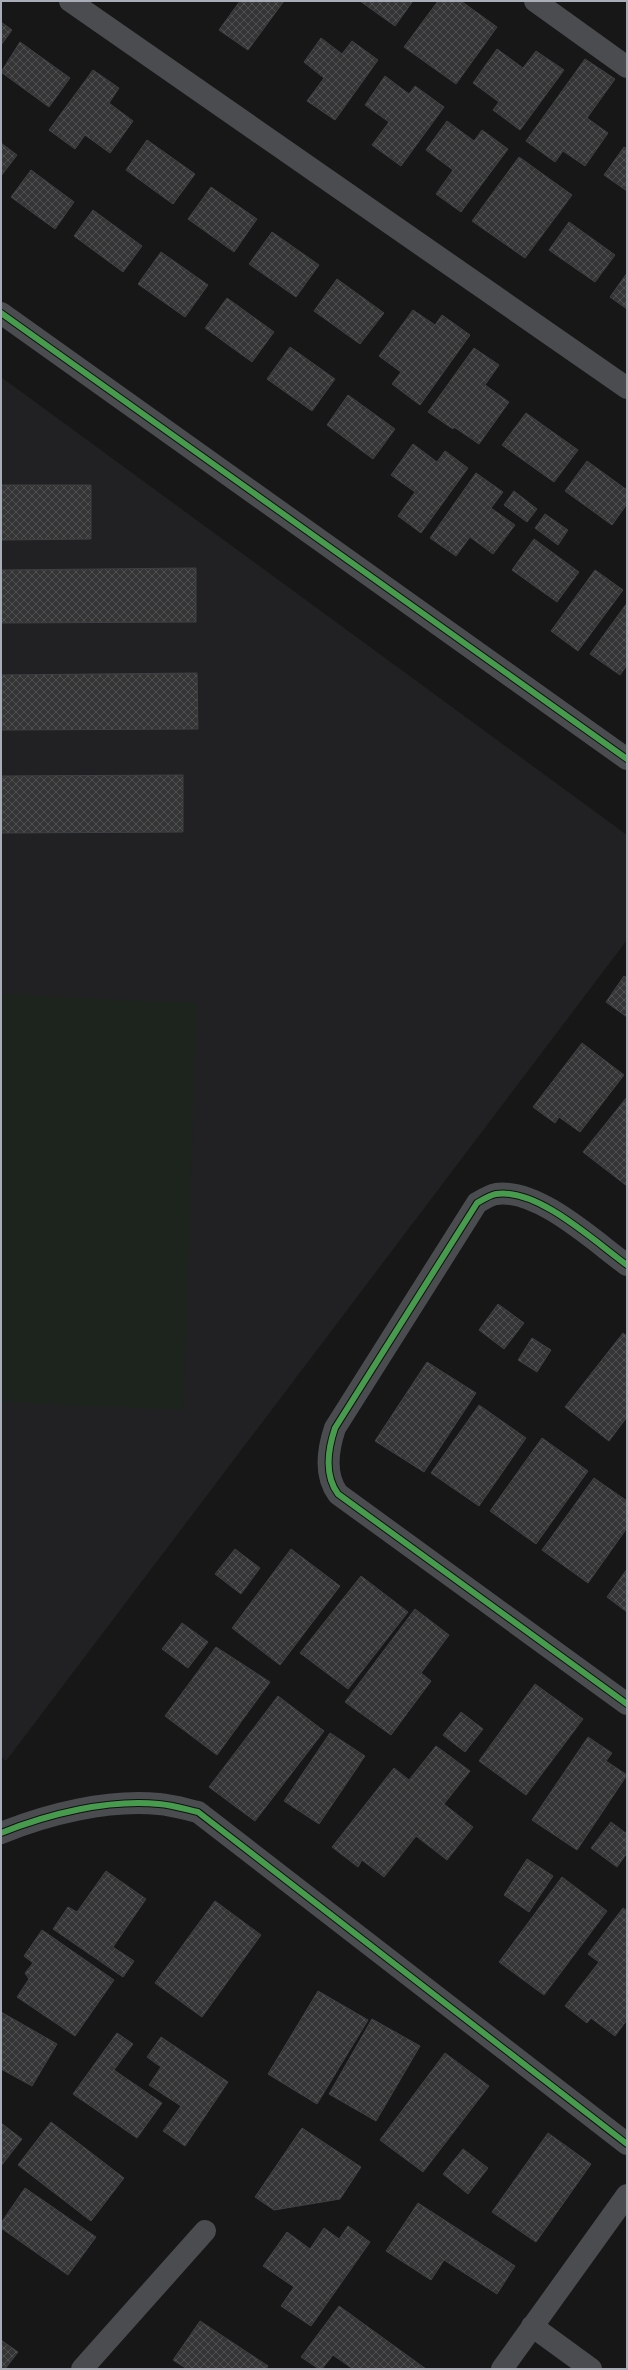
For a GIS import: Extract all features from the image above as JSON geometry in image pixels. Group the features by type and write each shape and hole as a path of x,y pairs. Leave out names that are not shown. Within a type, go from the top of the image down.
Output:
{"street":[{"path":"70,1 627,388"},
{"path":"535,1 627,67"},
{"path":"1,314 624,751"},
{"path":"627,1265 549,1208 524,1196 496,1194 477,1203 335,1428 329,1446 329,1464 330,1480 338,1494 627,1704"},
{"path":"1,1833 29,1821 79,1809 159,1804 198,1812 627,2144"},
{"path":"502,2369 627,2195"},
{"path":"82,2369 205,2231"},
{"path":"532,2326 591,2369"}],"shaded area":[{"path":"1,377 627,835 627,940 6,1761 1,1757"},
{"path":"1,994 197,1003 183,1410 1,1402"}],"building":[{"path":"240,1 284,1 248,50 219,30"},
{"path":"360,1 413,1 395,26"},
{"path":"438,1 461,1 497,27 456,84 404,47"},
{"path":"1,22 12,30 1,45"},
{"path":"321,38 342,54 352,41 378,60 335,120 307,101 324,78 304,62"},
{"path":"20,42 70,78 49,107 1,72"},
{"path":"497,49 523,68 536,51 564,70 520,130 493,110 499,102 473,83"},
{"path":"585,59 615,79 587,118 608,133 585,166 563,151 555,162 526,141"},
{"path":"93,70 119,88 109,103 133,121 110,153 85,135 75,149 49,130"},
{"path":"385,76 409,94 415,86 444,107 401,166 372,145 389,122 365,105"},
{"path":"447,121 474,141 482,130 508,149 461,212 436,194 453,170 426,150"},
{"path":"147,140 195,174 173,204 126,170"},
{"path":"1,143 17,155 1,176"},
{"path":"624,147 627,149 627,191 604,175"},
{"path":"519,157 572,195 525,258 472,221"},
{"path":"31,170 74,202 55,229 11,197"},
{"path":"211,187 257,219 234,252 188,219"},
{"path":"93,210 142,246 123,272 74,236"},
{"path":"569,222 615,255 595,282 549,250"},
{"path":"272,232 319,265 296,297 249,264"},
{"path":"161,252 208,285 185,317 138,284"},
{"path":"627,273 627,309 610,297"},
{"path":"337,279 384,313 360,344 314,311"},
{"path":"227,298 274,332 252,362 205,328"},
{"path":"413,310 435,325 442,315 470,335 420,405 392,384 401,372 379,356"},
{"path":"290,347 335,379 312,411 267,379"},
{"path":"474,348 499,365 485,385 509,402 479,444 428,412"},
{"path":"348,395 395,429 373,459 327,425"},
{"path":"526,413 578,450 554,482 502,445"},
{"path":"413,444 437,462 445,451 468,468 421,533 398,516 415,492 391,475"},
{"path":"587,461 627,490 627,504 612,525 565,491"},
{"path":"476,473 503,492 491,508 515,525 493,554 470,537 456,556 430,538"},
{"path":"1,485 91,485 91,539 1,540"},
{"path":"514,491 537,509 527,522 504,505"},
{"path":"545,514 568,530 558,545 535,528"},
{"path":"534,539 579,572 557,602 512,570"},
{"path":"196,568 196,622 1,623 1,570"},
{"path":"595,570 623,590 578,651 551,631"},
{"path":"627,603 627,665 620,675 590,654"},
{"path":"197,673 198,729 1,730 1,675"},
{"path":"183,775 183,832 1,833 1,776"},
{"path":"624,976 627,978 627,1017 606,1002"},
{"path":"582,1043 624,1075 580,1132 559,1117 555,1123 533,1107"},
{"path":"627,1097 627,1186 583,1152"},
{"path":"498,1304 524,1323 504,1349 479,1330"},
{"path":"623,1333 627,1336 627,1417 609,1441 565,1407"},
{"path":"532,1338 551,1350 537,1372 518,1360"},
{"path":"427,1362 476,1393 424,1472 375,1441"},
{"path":"479,1405 526,1438 479,1506 431,1473"},
{"path":"542,1438 588,1471 536,1544 490,1511"},
{"path":"594,1478 627,1501 627,1528 588,1583 542,1550"},
{"path":"235,1549 260,1568 241,1594 215,1574"},
{"path":"291,1549 340,1586 280,1665 232,1628"},
{"path":"627,1569 627,1612 607,1597"},
{"path":"361,1576 408,1612 348,1689 300,1653"},
{"path":"415,1609 449,1635 421,1673 431,1681 391,1735 345,1702"},
{"path":"182,1623 208,1642 188,1668 162,1649"},
{"path":"216,1647 270,1682 217,1755 165,1716"},
{"path":"535,1684 583,1719 526,1795 479,1761"},
{"path":"278,1696 324,1731 255,1821 209,1787"},
{"path":"461,1712 483,1729 465,1752 443,1735"},
{"path":"330,1733 365,1756 319,1824 284,1801"},
{"path":"588,1737 612,1753 606,1761 627,1775 577,1850 532,1820"},
{"path":"436,1746 470,1771 444,1804 473,1827 447,1860 416,1836 384,1877 362,1860 358,1867 332,1847 394,1768 409,1780"},
{"path":"611,1822 627,1834 627,1853 617,1867 591,1848"},
{"path":"527,1859 553,1876 529,1912 504,1895"},
{"path":"106,1871 146,1899 113,1947 134,1961 123,1977 53,1929 68,1907 77,1912"},
{"path":"562,1877 607,1911 544,1995 499,1962"},
{"path":"215,1901 261,1935 202,2017 155,1983"},
{"path":"623,1908 627,1911 627,2020 615,2036 591,2018 587,2023 565,2006 599,1962 588,1954"},
{"path":"42,1930 114,1980 75,2036 17,1997 29,1979 25,1973 33,1963 24,1956"},
{"path":"318,1991 368,2020 317,2104 268,2074"},
{"path":"1,2012 57,2044 32,2086 1,2069"},
{"path":"372,2019 420,2046 376,2121 329,2094"},
{"path":"117,2033 133,2044 114,2070 162,2103 137,2138 73,2094"},
{"path":"161,2037 228,2082 185,2146 163,2131 181,2106 149,2085 161,2067 147,2057"},
{"path":"445,2053 489,2086 423,2172 380,2140"},
{"path":"51,2122 124,2178 91,2221 18,2165"},
{"path":"1,2123 22,2139 1,2166"},
{"path":"302,2128 361,2167 340,2199 274,2210 255,2197"},
{"path":"548,2133 591,2164 536,2242 492,2212"},
{"path":"463,2149 488,2168 468,2194 443,2174"},
{"path":"25,2188 96,2237 68,2275 1,2228 1,2223"},
{"path":"418,2203 515,2266 497,2294 444,2260 431,2280 386,2251"},
{"path":"348,2226 370,2242 311,2326 281,2306 294,2287 263,2266 287,2232 310,2249 324,2228 339,2239"},
{"path":"339,2306 426,2369 353,2369 333,2355 322,2369 319,2369 301,2357"},
{"path":"200,2321 268,2366 266,2369 187,2369 173,2360"},
{"path":"1,2340 18,2352 5,2369 1,2369"}],"cycle path":[{"path":"1,313 627,759"},
{"path":"627,1265 565,1218 530,1199 512,1194 496,1194 477,1203 335,1428 329,1453 329,1470 331,1479 338,1494 627,1704"},
{"path":"1,1833 58,1814 99,1806 139,1803 174,1806 198,1812 627,2144"}]}
